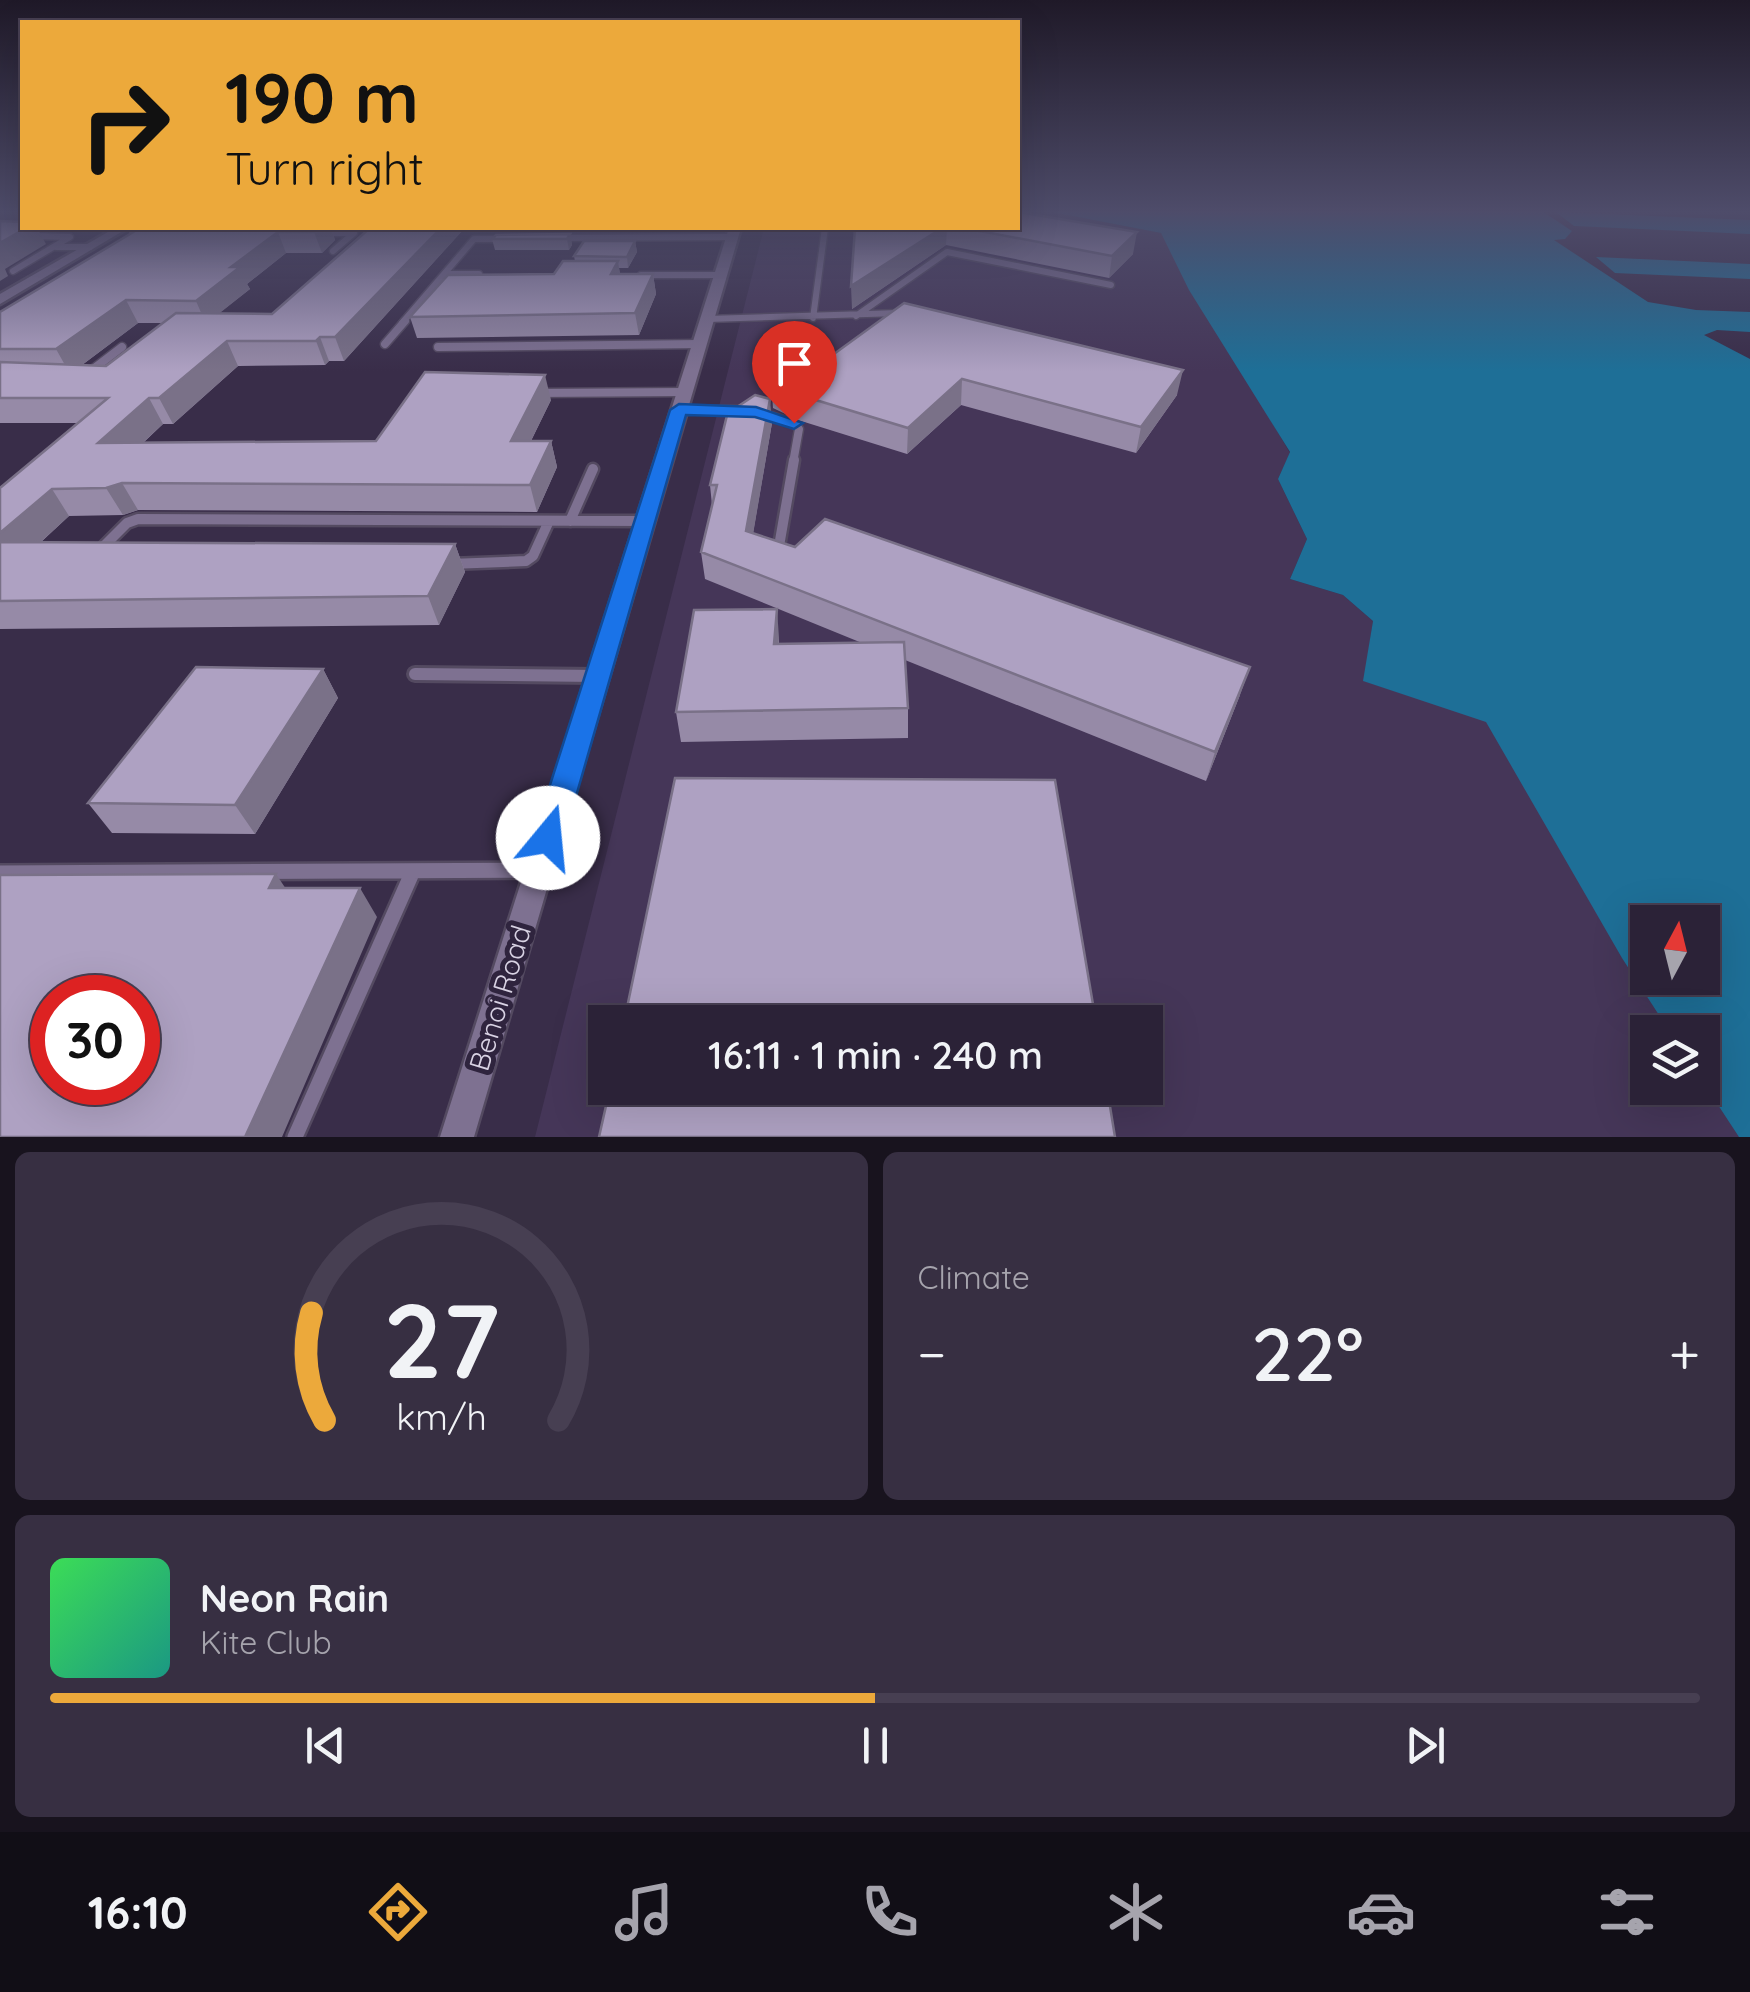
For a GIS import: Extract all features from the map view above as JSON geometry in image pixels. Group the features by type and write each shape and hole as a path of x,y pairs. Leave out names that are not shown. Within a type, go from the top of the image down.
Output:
{"street":[{"path":"0,300 61,264"},
{"name":"Benoi Road","path":"457,1137 723,264"}],"lane":[{"path":"13,271 25,264"},
{"path":"385,344 453,264"},
{"path":"813,318 820,264"},
{"path":"855,317 930,264"},
{"path":"1009,264 1111,284"},
{"path":"445,274 483,274"},
{"path":"636,274 720,275"},
{"path":"707,320 911,313"},
{"path":"438,346 699,344"},
{"path":"78,381 122,347"},
{"path":"526,393 682,401 756,412 794,423 799,429 778,552"},
{"path":"570,521 593,469"},
{"path":"90,560 128,523 138,519 645,521"},
{"path":"440,564 523,563 533,556 549,521"},
{"path":"415,674 598,676"},
{"path":"0,873 538,870"},
{"path":"295,1137 414,871"}],"shaded area":[{"path":"755,264 1179,264 1290,453 1278,479 1307,539 1290,579 1343,595 1373,621 1364,681 1486,721 1630,948 1630,995 1660,995 1672,1015 1630,1015 1630,1105 1720,1105 1720,1091 1749,1137 535,1137"}],"water":[{"path":"1176,264 1590,264 1648,302 1696,310 1750,312 1750,332 1717,330 1704,335 1750,359 1750,1137 1739,1137 1718,1105 1720,1015 1659,1015 1646,995 1720,995 1720,905 1630,905 1630,970 1486,722 1363,681 1373,621 1343,595 1290,579 1307,539 1278,479 1290,452"},
{"path":"1604,264 1750,264 1750,279 1615,273"}],"building":[{"path":"80,264 240,267 196,301 126,300 56,349 0,349 0,312"},
{"path":"329,264 406,264 335,337 320,337 316,341 227,341 159,398 149,398 98,443 376,441 425,372 545,375 511,441 551,441 530,485 122,483 106,488 52,489 0,533 0,488 108,398 0,398 0,362 106,366 176,313 272,314"},
{"path":"561,264 616,264 611,274 653,274 635,313 410,317 448,275 554,274"},
{"path":"853,264 885,264 851,286"},
{"path":"904,303 1183,370 1141,427 962,379 908,428 796,394 771,382 817,350 834,354"},
{"path":"755,395 770,399 746,531 795,547 825,519 1250,667 1215,752 701,552 717,485 710,485 729,407 737,407"},
{"path":"0,542 455,544 428,596 0,601"},
{"path":"777,609 774,644 904,642 908,708 676,712 694,610"},
{"path":"196,667 323,669 235,805 88,803"},
{"path":"675,778 1055,780 1093,1005 628,1005"},
{"path":"276,874 269,888 360,888 245,1137 0,1137 0,875"},
{"path":"606,1105 1110,1105 1115,1137 599,1137"}],"route":[{"path":"548,838 679,410 756,412 794,423"}]}
